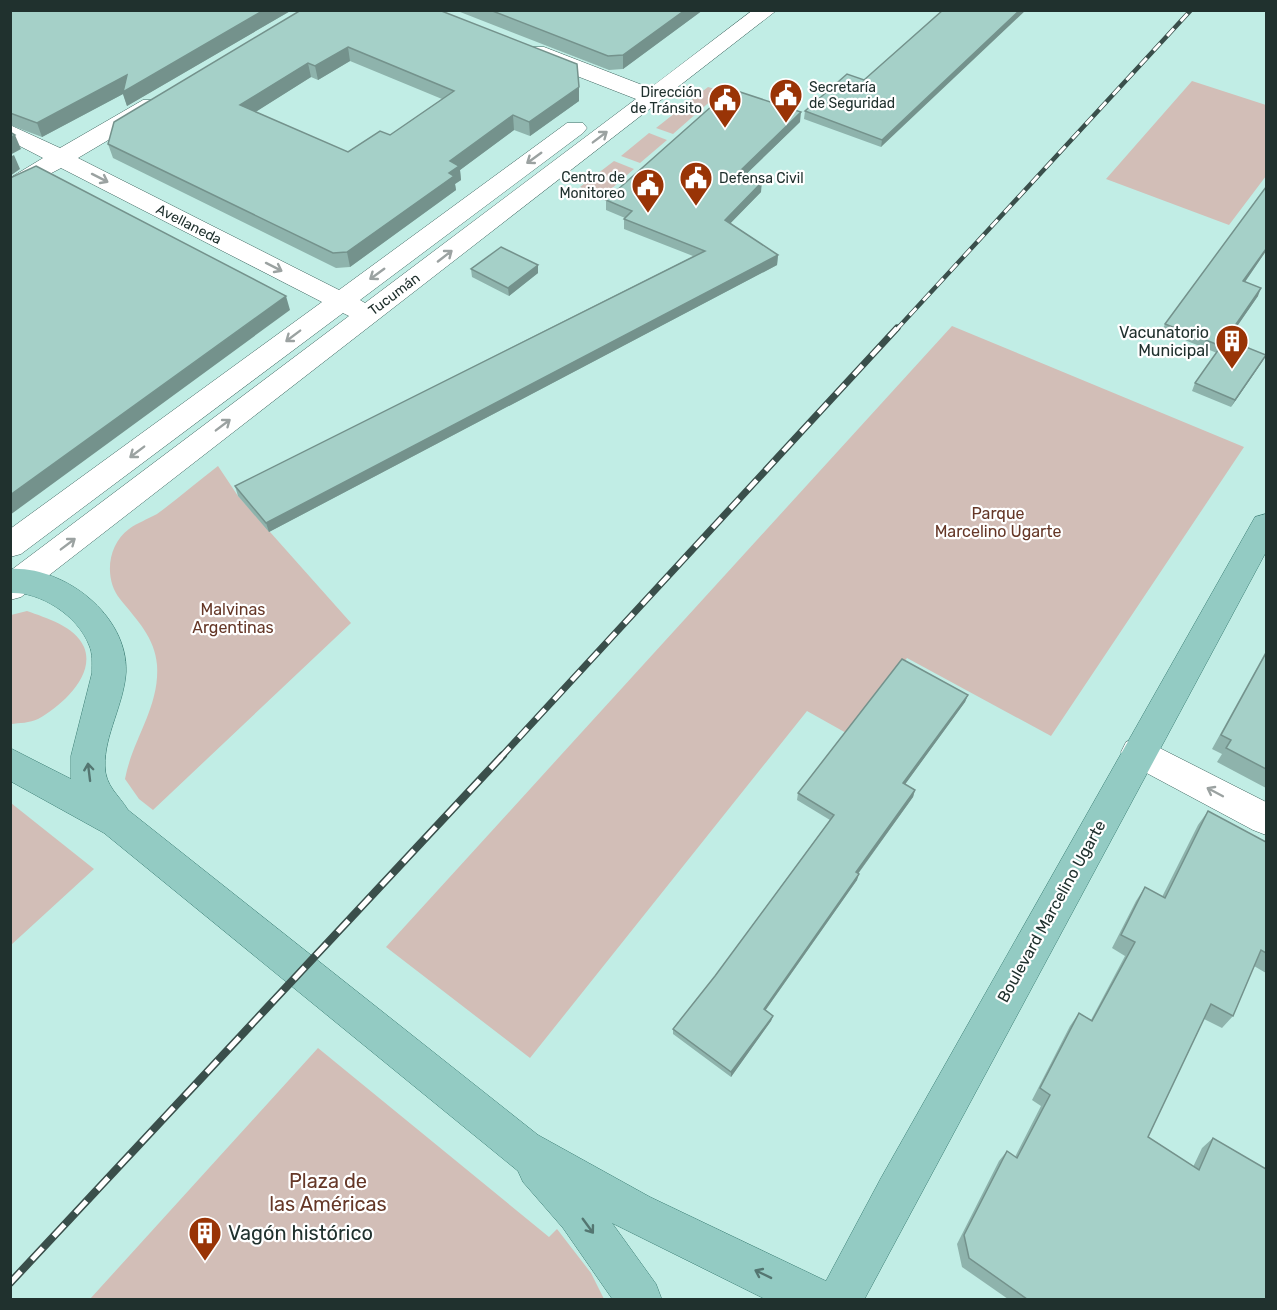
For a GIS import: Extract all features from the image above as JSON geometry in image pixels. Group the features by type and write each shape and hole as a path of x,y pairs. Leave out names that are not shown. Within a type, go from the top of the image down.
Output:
{"main road":[{"name":"Boulevard Marcelino Ugarte","path":"840,1299 901,1183 1138,752 1266,525"},
{"path":"14,583 60,591 93,621 103,636 111,657 110,674 87,767 97,798 117,822"},
{"path":"10,763 117,822 523,1150 578,1213 639,1299"},
{"path":"523,1150 635,1212 816,1299"}],"street":[{"name":"Tucumán","path":"14,583 368,315 640,93 733,10"},
{"name":"Tucumán","path":"10,546 340,301 640,93 767,10"},
{"path":"512,43 640,93"},
{"path":"10,188 171,93"},
{"name":"Avellaneda","path":"10,132 368,315"},
{"path":"1138,752 1266,819"}],"green space":[{"path":"1192,81 1266,105 1266,176 1229,225 1106,179"},
{"path":"708,87 722,91 673,134 656,128"},
{"path":"649,133 667,140 640,163 621,156"},
{"path":"614,161 634,169 603,196 580,187"},
{"name":"Parque Marcelino Ugarte","path":"952,326 1244,447 1051,736 907,658 848,734 807,711 530,1058 386,947"},
{"name":"Malvinas Argentinas","path":"218,466 238,496 351,623 153,810 139,799 125,779 154,695 157,680 156,655 139,622 115,591 110,562 116,544 129,529 157,514"},
{"path":"27,611 67,628 80,640 86,658 85,669 74,689 47,714 35,720 11,724 11,615"},
{"path":"11,803 94,869 11,945"},
{"name":"Plaza de las Américas","path":"318,1048 549,1237 557,1229 591,1273 604,1299 90,1299"}],"building":[{"path":"10,10 264,10 123,92 127,75 37,123 10,113"},
{"path":"301,10 439,10 577,64 579,87 529,122 513,115 450,161 459,166 449,173 454,176 347,252 333,253 108,144 114,122","holes":["348,47 454,91 390,135 380,131 348,152 240,105 308,63 315,66"]},
{"path":"490,10 685,10 623,55 608,56"},
{"path":"943,10 1020,10 882,140 805,111 847,74 864,80"},
{"path":"731,89 801,112 737,174 762,182 725,220 778,255 266,523 235,486 705,251 624,219 632,211 606,200"},
{"path":"36,166 286,296 10,495 10,178"},
{"path":"1266,187 1266,249 1243,281 1261,288 1221,346 1165,324"},
{"path":"501,247 538,265 508,288 471,269"},
{"name":"Vacunatorio Municipal","path":"1226,339 1266,355 1235,400 1195,383"},
{"path":"1266,653 1266,769 1226,748 1231,740 1221,735"},
{"path":"902,659 968,695 903,783 915,790 856,872 859,874 764,1009 773,1016 731,1072 673,1029 834,815 798,793"},
{"path":"1208,811 1266,842 1266,953 1261,950 1233,1016 1211,1004 1148,1137 1199,1170 1213,1138 1266,1169 1266,1299 1027,1299 969,1258 964,1235 1007,1151 1017,1158 1050,1095 1040,1088 1079,1013 1092,1021 1135,942 1121,935 1145,887 1165,898"}],"railway":[{"path":"896,330 1191,10"},
{"path":"501,757 897,328"},
{"path":"10,1283 503,755"}],"place":[{"name":"Secretaría de Seguridad","path":"786,124"},
{"name":"Dirección de Tránsito","path":"725,129"},
{"name":"Defensa Civil","path":"696,207"},
{"name":"Centro de Monitoreo","path":"648,214"},
{"name":"Vacunatorio Municipal","path":"1232,370"},
{"name":"Vagón histórico","path":"205,1262"}]}
